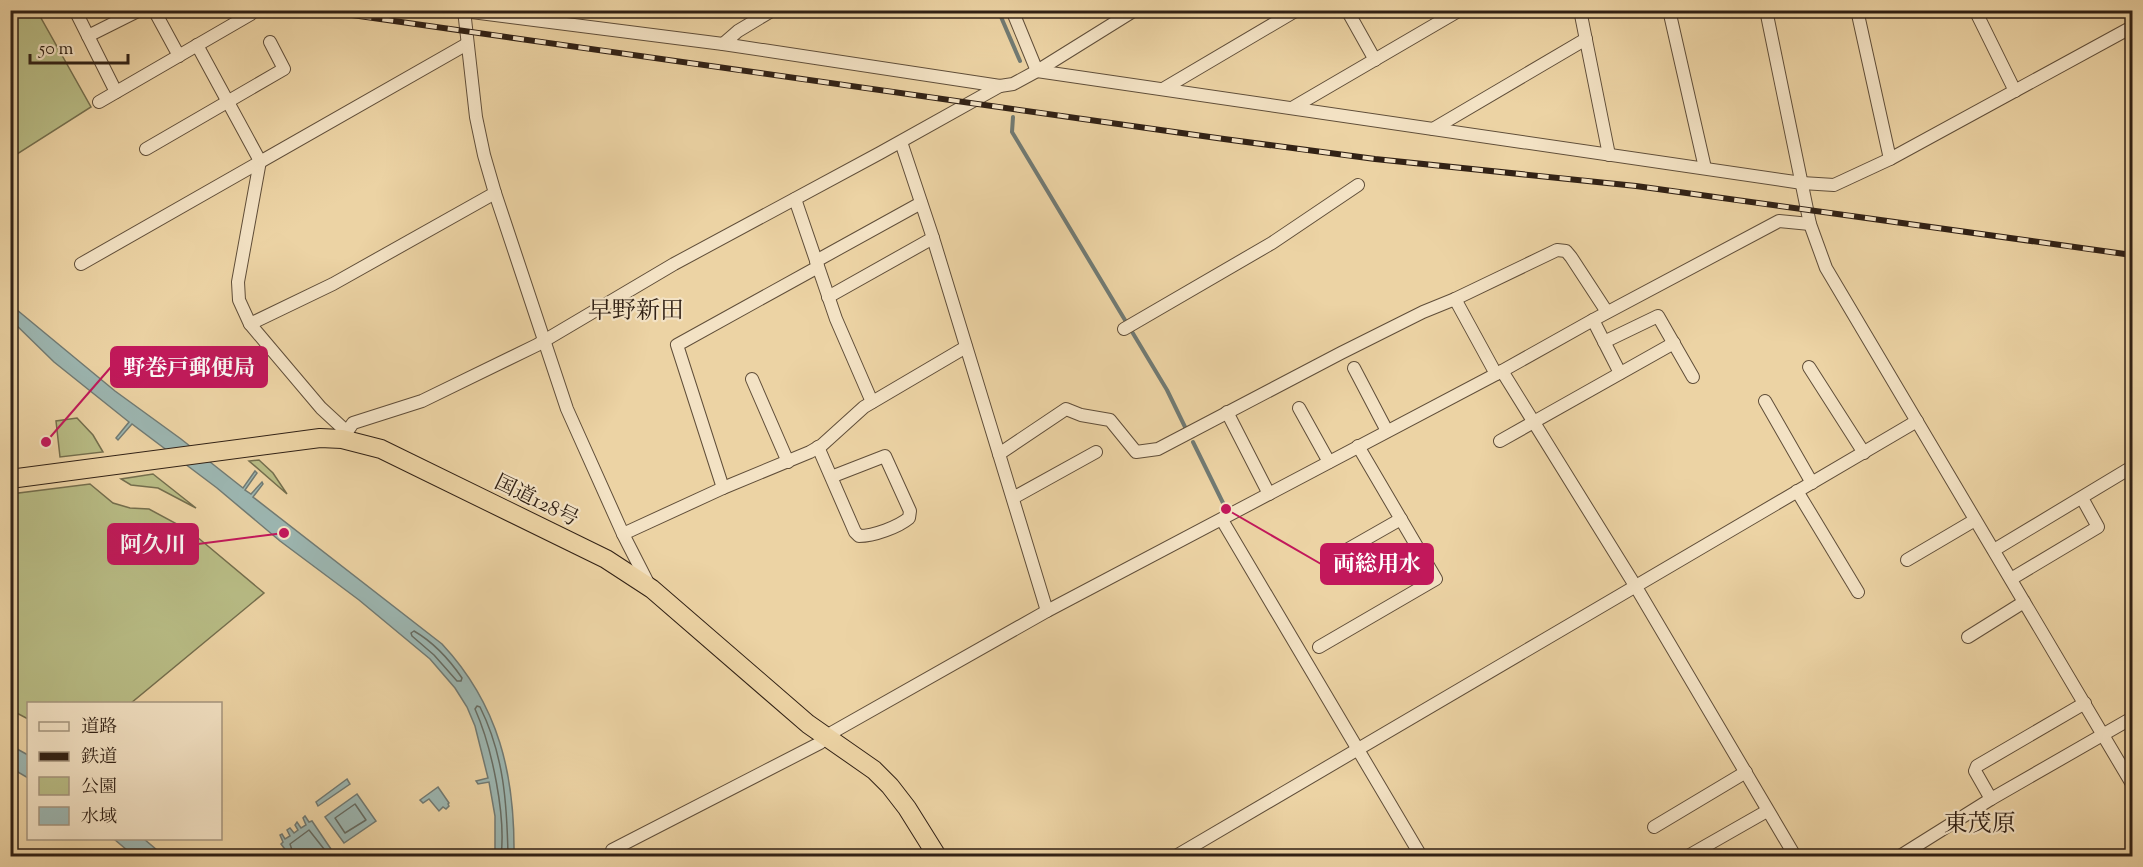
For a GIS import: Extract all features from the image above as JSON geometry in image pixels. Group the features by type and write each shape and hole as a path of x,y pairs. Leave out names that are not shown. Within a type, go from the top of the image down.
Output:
{"highway":[{"name":"国道128号","path":"10,479 344,436 381,449 606,559 652,589 790,710 866,763 890,786 907,808 937,856"}],"street":[{"path":"75,10 116,92"},
{"path":"88,36 140,10"},
{"path":"154,10 179,56"},
{"path":"723,44 738,31 773,10"},
{"path":"1012,10 1037,71"},
{"path":"652,589 623,534 567,409 495,193 476,117 464,11 723,44 1000,86 1013,84 1037,71 1135,10"},
{"path":"1163,89 1297,10"},
{"path":"1347,10 1375,60"},
{"path":"1292,108 1460,10"},
{"path":"1580,10 1609,155"},
{"path":"1669,10 1705,168"},
{"path":"1766,10 1810,224 1826,268 2103,735 2129,770 2133,784"},
{"path":"1857,10 1890,159"},
{"path":"1975,10 2015,91"},
{"path":"99,102 251,14"},
{"path":"1037,71 1802,183 1834,185 1890,159 2133,27"},
{"path":"1433,129 1586,39"},
{"path":"146,149 229,103 284,69 270,42"},
{"path":"81,264 467,44"},
{"path":"197,45 260,161 238,282 239,300 250,324 344,436 353,423 422,401 544,341 664,270 1000,86"},
{"path":"901,142 933,238 1047,611"},
{"path":"1128,327 1272,243 1358,184"},
{"path":"250,324 333,284 495,193"},
{"path":"795,199 828,297 872,402"},
{"path":"723,488 677,345 921,204"},
{"path":"616,856 612,850 827,737 1047,611 1499,373 1607,312 1779,221 1810,224"},
{"path":"828,297 933,238"},
{"path":"999,454 1066,408 1081,415 1110,420 1136,453 1158,449 1413,317 1557,250 1566,251 1571,257 1607,312"},
{"path":"1455,299 1499,373 1534,422 1636,587 1795,856"},
{"path":"1604,342 1658,316 1693,377"},
{"path":"1593,320 1620,373"},
{"path":"1500,441 1674,343"},
{"path":"623,534 818,447 872,402 966,347"},
{"path":"1809,367 1864,453"},
{"path":"1354,368 1387,431"},
{"path":"752,379 788,462"},
{"path":"1765,401 1812,483"},
{"path":"1299,408 1329,462"},
{"path":"1227,412 1269,494"},
{"path":"1176,856 1917,422"},
{"path":"818,447 831,477 855,532 859,536 867,536 909,518 910,511 885,456 831,477"},
{"path":"1319,647 1436,579 1358,447"},
{"path":"1013,498 1095,452"},
{"path":"1994,550 2133,467"},
{"path":"1797,492 1858,592"},
{"path":"2011,579 2098,527 2082,498"},
{"path":"1329,560 1401,519"},
{"path":"1222,520 1421,856"},
{"path":"1908,560 1976,520"},
{"path":"1968,637 2024,602"},
{"path":"1991,800 1976,771 1977,766 2085,703"},
{"path":"1900,856 1991,800 2133,718"},
{"path":"1654,827 1746,772"},
{"path":"1688,856 1705,853 1767,811"}],"green space":[{"path":"10,11 37,11 91,107 11,158"},
{"path":"77,418 93,435 103,452 60,457 56,421"},
{"path":"259,460 273,473 287,494 249,461"},
{"path":"153,474 196,508 158,488 131,485 121,479"},
{"path":"90,484 113,503 130,508 149,509 190,531 264,593 132,702 27,702 27,718 11,710 11,494"}],"water":[{"path":"11,305 115,391 243,488 255,471 257,473 245,490 251,494 262,482 263,484 253,497 442,644 462,667 477,691 500,742 511,797 514,856 495,856 495,816 489,782 478,784 476,781 488,778 475,726 455,688 430,659 359,600 280,541 217,488 132,424 118,440 116,438 129,422 54,362 11,320"},
{"path":"10,745 27,754 27,777 11,768"},
{"path":"347,779 350,784 318,806 316,802"},
{"path":"438,787 449,803 446,809 443,807 439,811 429,799 423,803 420,800"},
{"path":"357,794 376,821 344,843 325,817"},
{"path":"305,816 309,822 312,821 333,852 325,856 290,856 281,844 283,842 280,835 282,834 285,839 290,836 287,830 290,828 294,833 298,830 295,825 297,822 301,828 306,825 303,818"},
{"path":"115,840 145,840 164,856 134,856"}],"waterway":[{"path":"998,10 1020,61"},
{"path":"1013,117 1012,132 1167,390 1186,429"},
{"path":"1193,442 1226,509"}],"railway":[{"path":"317,10 1224,139 1375,159 1636,186 2132,255"}],"place":[{"name":"野巻戸郵便局","path":"46,442"},
{"name":"両総用水","path":"1226,509"},
{"name":"阿久川","path":"284,533"}],"district":[{"name":"早野新田","path":"636,310"},
{"name":"東茂原","path":"1980,823"}]}
